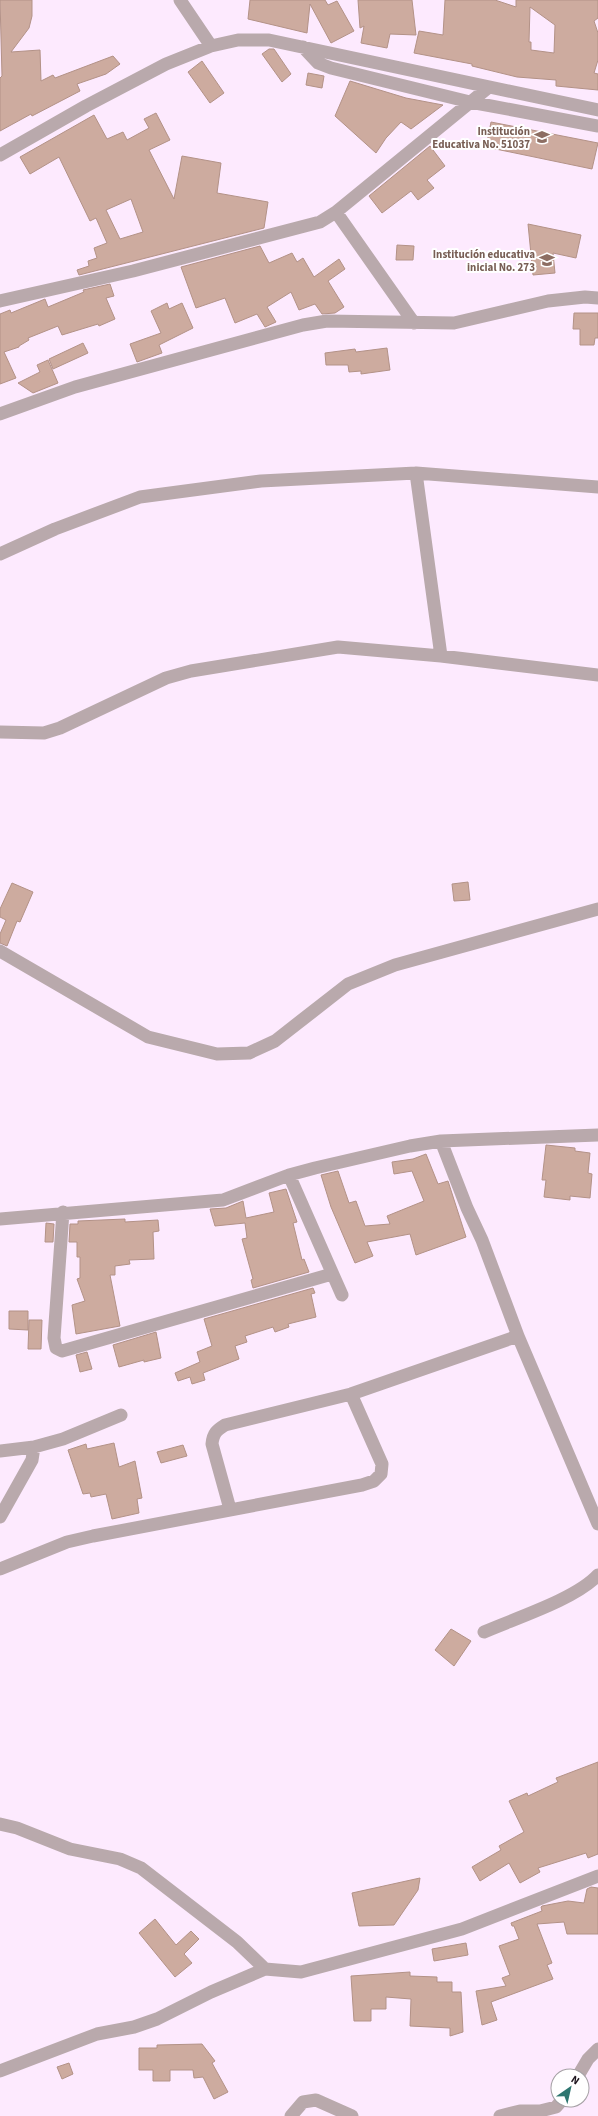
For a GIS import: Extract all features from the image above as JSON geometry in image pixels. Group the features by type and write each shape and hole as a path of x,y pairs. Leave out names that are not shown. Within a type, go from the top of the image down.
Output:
{"street":[{"path":"180,0 212,46"},
{"path":"0,155 86,106 166,64 212,46 238,40 270,40 598,110"},
{"path":"303,47 318,63 331,68 470,102 598,126"},
{"path":"0,301 133,271 320,222 336,212 489,87"},
{"path":"336,212 414,323"},
{"path":"0,413 75,387 302,325 327,322 454,323 548,301 585,297 598,298"},
{"path":"0,554 55,529 140,497 261,481 416,473 598,487"},
{"path":"416,473 441,656"},
{"path":"0,732 44,733 60,728 166,678 191,671 338,647 441,656 598,675"},
{"path":"0,951 148,1037 217,1054 249,1053 275,1041 348,984 395,965 598,908"},
{"path":"0,1219 63,1212 223,1200 289,1175 402,1148 441,1141 598,1135"},
{"path":"441,1141 467,1208 482,1240 518,1336 598,1524"},
{"path":"289,1175 342,1295"},
{"path":"63,1212 54,1338 56,1348 62,1351 332,1274"},
{"path":"230,1509 212,1444 213,1436 218,1429 225,1425 351,1394 518,1336"},
{"path":"0,1569 67,1542 230,1509 362,1485 374,1481 381,1474 382,1464 351,1394"},
{"path":"0,1451 34,1447 63,1439 121,1415"},
{"path":"0,1518 32,1460 34,1447"},
{"path":"484,1632 574,1593 591,1582 598,1575"},
{"path":"0,1824 17,1828 70,1849 120,1859 141,1868 237,1942 265,1969"},
{"path":"0,2071 97,2034 134,2027 157,2019 211,1992 265,1969 301,1972 462,1929 598,1876"},
{"path":"583,2068 588,2059 598,2049"},
{"path":"291,2116 303,2102 316,2100 352,2116"},
{"path":"500,2116 520,2111 540,2111 552,2108"}],"building":[{"path":"0,0 32,0 32,16 29,28 11,52 40,50 41,81 53,75 55,78 113,56 120,64 106,74 77,84 80,91 32,116 31,114 0,131 0,78 2,76"},
{"path":"250,0 325,0 328,5 337,1 354,31 331,43 310,4 307,33 248,19"},
{"path":"358,0 412,0 416,35 390,34 387,48 361,43 364,26 360,28"},
{"path":"445,0 495,0 516,7 516,0 598,0 598,18 594,21 598,33 598,60 594,73 598,74 598,90 556,86 556,80 517,77 472,66 472,64 414,53 419,31 443,35","holes":["530,7 555,25 554,53 531,50 531,42 529,42"]},
{"path":"269,49 274,49 291,74 282,82 262,54"},
{"path":"202,61 224,93 210,103 188,72"},
{"path":"308,73 324,76 322,88 306,85"},
{"path":"350,81 406,98 443,105 411,129 401,122 386,138 376,153 335,116"},
{"path":"156,113 170,140 149,150 174,199 182,156 221,163 217,193 268,202 264,228 79,275 77,270 89,266 88,261 97,258 94,248 107,243 96,218 90,221 59,157 30,174 20,157 94,115 107,139 123,132 127,140 149,128 144,119","holes":["131,199 143,232 120,239 106,210"]},
{"path":"491,122 598,143 592,169 486,147"},
{"path":"430,146 445,166 427,180 434,188 418,200 411,191 382,213 369,196"},
{"path":"528,224 581,235 576,258 553,253 555,273 533,275"},
{"path":"397,245 414,246 413,260 396,260"},
{"path":"260,246 269,263 292,253 297,262 303,258 314,277 339,259 345,269 328,281 344,307 335,313 322,314 315,304 299,310 291,292 267,307 276,322 265,327 257,314 235,323 225,298 196,308 181,267"},
{"path":"110,284 114,296 106,298 115,319 99,326 98,324 62,335 58,326 28,338 29,340 19,347 4,352 16,378 0,384 0,314 10,310 11,313 45,299 48,307 84,292 83,290"},
{"path":"167,303 169,309 182,303 193,328 159,345 162,353 137,362 130,344 161,333 151,311"},
{"path":"574,313 598,313 598,338 595,338 594,345 580,345 580,329 573,329"},
{"path":"83,343 88,353 53,369 49,359"},
{"path":"387,348 390,370 361,374 361,371 349,372 348,365 326,365 325,353 355,349 356,352"},
{"path":"48,360 58,383 33,393 18,383 40,372 37,365"},
{"path":"468,882 470,900 454,901 452,884"},
{"path":"12,883 33,892 20,922 17,921 7,946 0,943 0,934 6,920 0,917 0,909"},
{"path":"546,1145 575,1148 575,1151 590,1153 588,1173 592,1174 590,1198 570,1196 570,1200 544,1197 546,1180 542,1180"},
{"path":"426,1154 438,1184 448,1181 466,1237 416,1255 410,1234 367,1242 373,1256 355,1263 331,1207 321,1175 338,1171 349,1203 356,1201 365,1226 390,1224 387,1216 424,1201 412,1171 394,1174 392,1162 413,1159"},
{"path":"286,1189 297,1222 293,1223 302,1260 304,1259 309,1272 253,1288 251,1280 253,1279 242,1239 247,1238 245,1223 215,1226 210,1209 226,1208 243,1201 246,1218 274,1212 269,1193"},
{"path":"125,1219 125,1222 158,1220 159,1231 153,1232 154,1259 129,1260 130,1264 115,1266 115,1275 110,1275 120,1326 76,1334 72,1305 85,1301 77,1279 80,1278 80,1257 77,1257 77,1242 69,1242 70,1224 78,1224 78,1221"},
{"path":"46,1223 54,1224 53,1242 45,1242"},
{"path":"313,1288 315,1293 311,1294 316,1317 288,1324 289,1327 275,1332 273,1327 245,1336 247,1342 235,1346 239,1359 203,1373 205,1380 192,1384 190,1377 178,1381 175,1373 200,1362 197,1352 212,1346 204,1319"},
{"path":"9,1311 28,1311 28,1330 9,1329"},
{"path":"29,1320 42,1320 41,1349 28,1349"},
{"path":"156,1332 161,1358 144,1362 144,1360 119,1367 113,1345"},
{"path":"87,1352 92,1369 80,1372 76,1355"},
{"path":"114,1443 119,1467 135,1461 142,1498 137,1499 139,1513 112,1519 106,1494 91,1497 90,1493 83,1494 68,1450 86,1444 87,1449"},
{"path":"183,1445 187,1456 161,1463 157,1452"},
{"path":"451,1629 471,1641 454,1666 435,1650"},
{"path":"598,1762 598,1854 588,1858 586,1853 538,1868 540,1872 520,1883 509,1863 480,1881 472,1867 501,1850 499,1846 524,1832 509,1801 527,1793 528,1796 558,1782 556,1778"},
{"path":"420,1878 418,1890 394,1925 359,1926 352,1893"},
{"path":"591,1887 598,1888 598,1934 567,1934 564,1922 537,1924 552,1963 547,1965 553,1979 491,2002 497,2020 482,2025 476,1991 506,1986 502,1978 510,1975 499,1946 519,1939 514,1926 512,1926 511,1923 542,1911 542,1906 568,1901 584,1903 587,1889"},
{"path":"155,1919 176,1945 191,1931 199,1939 184,1954 192,1963 175,1977 139,1933"},
{"path":"466,1943 468,1955 434,1961 432,1949"},
{"path":"410,1972 410,1976 437,1977 437,1982 452,1982 452,1992 461,1992 463,2032 450,2036 450,2028 410,2026 411,1999 386,1997 386,2009 371,2009 371,2021 354,2021 351,1976"},
{"path":"202,2044 215,2061 212,2063 228,2092 214,2099 203,2077 194,2078 193,2070 170,2070 170,2081 153,2081 153,2070 139,2070 139,2048 157,2048 157,2045"},
{"path":"69,2063 73,2074 62,2079 57,2067"}],"place":[{"name":"Institución Educativa No. 51037","path":"542,137"},
{"name":"Institución educativa inicial No. 273","path":"547,260"}]}
